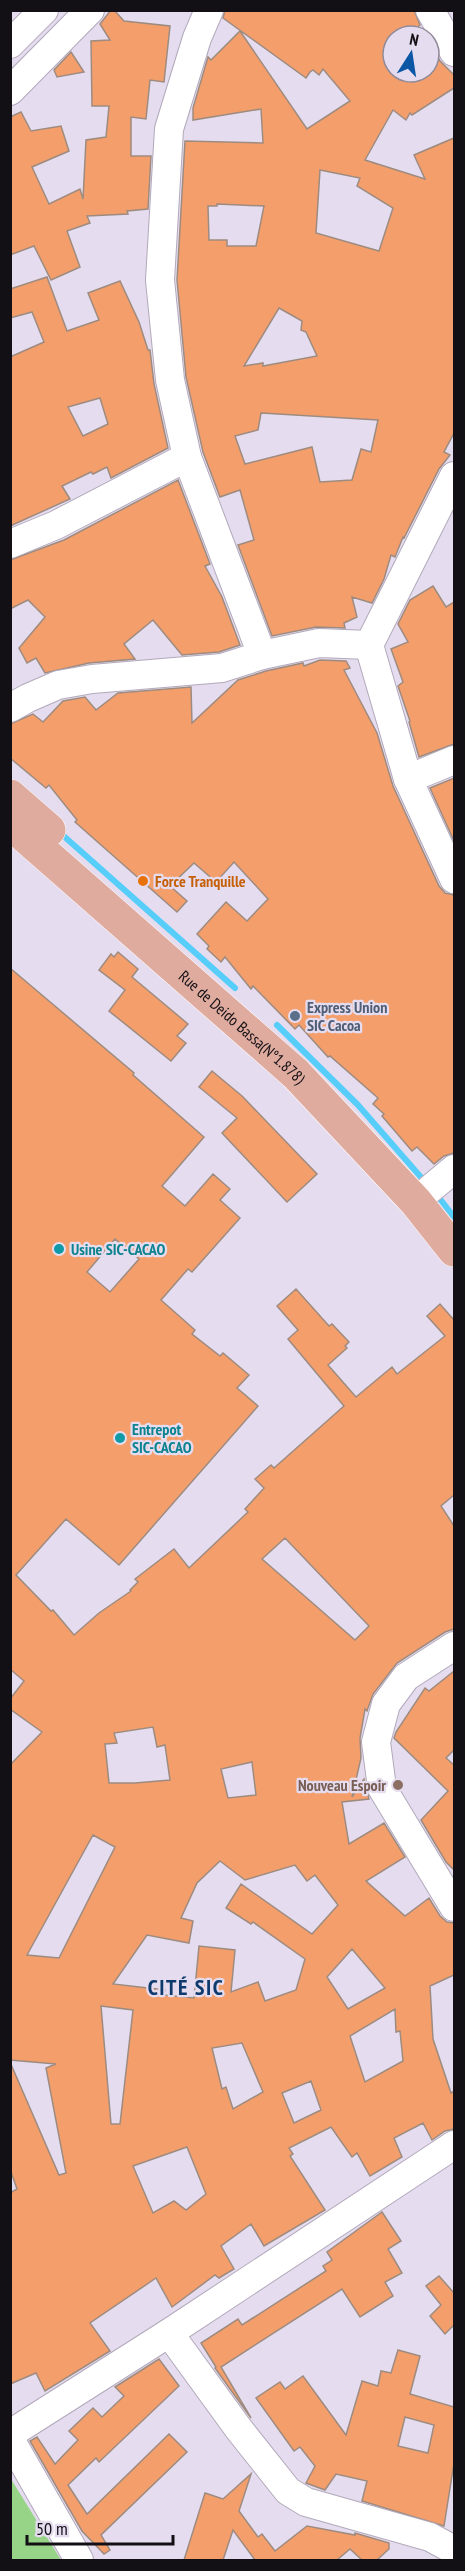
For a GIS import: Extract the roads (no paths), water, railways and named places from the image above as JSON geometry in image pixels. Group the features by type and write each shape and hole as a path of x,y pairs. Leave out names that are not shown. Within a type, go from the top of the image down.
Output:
{"main road":[{"path":"10,796 442,1179 454,1219"},
{"name":"Rue de Deido Bassa(N°1.878)","path":"10,823 296,1074 416,1202 454,1250"}],"street":[{"path":"10,44 44,10"},
{"path":"10,91 90,10"},
{"path":"209,10 197,38 169,129 160,280 170,380 187,457 262,655"},
{"path":"430,10 454,52"},
{"path":"10,544 56,525 187,457"},
{"path":"454,476 369,645 408,779 454,879"},
{"path":"10,708 58,685 92,679 222,668 262,655 319,643 369,645"},
{"path":"408,779 454,760"},
{"path":"454,1646 406,1677 386,1704 376,1742 382,1788 454,1907"},
{"path":"79,2560 14,2427 169,2333 454,2145"},
{"path":"169,2333 238,2428 296,2497 306,2502 430,2537 454,2550"}],"waterway":[{"path":"58,831 235,988"},
{"path":"277,1025 358,1105 426,1183"},
{"path":"440,1199 454,1217"}],"place":[{"name":"Force Tranquille","path":"143,881"},
{"name":"Express Union SIC Cacoa","path":"295,1016"},
{"name":"Usine SIC-CACAO","path":"59,1249"},
{"name":"Entrepot SIC-CACAO","path":"120,1438"},
{"name":"Nouveau Espoir","path":"398,1785"}],"district":[{"name":"CITÉ SIC","path":"186,1987"}]}
